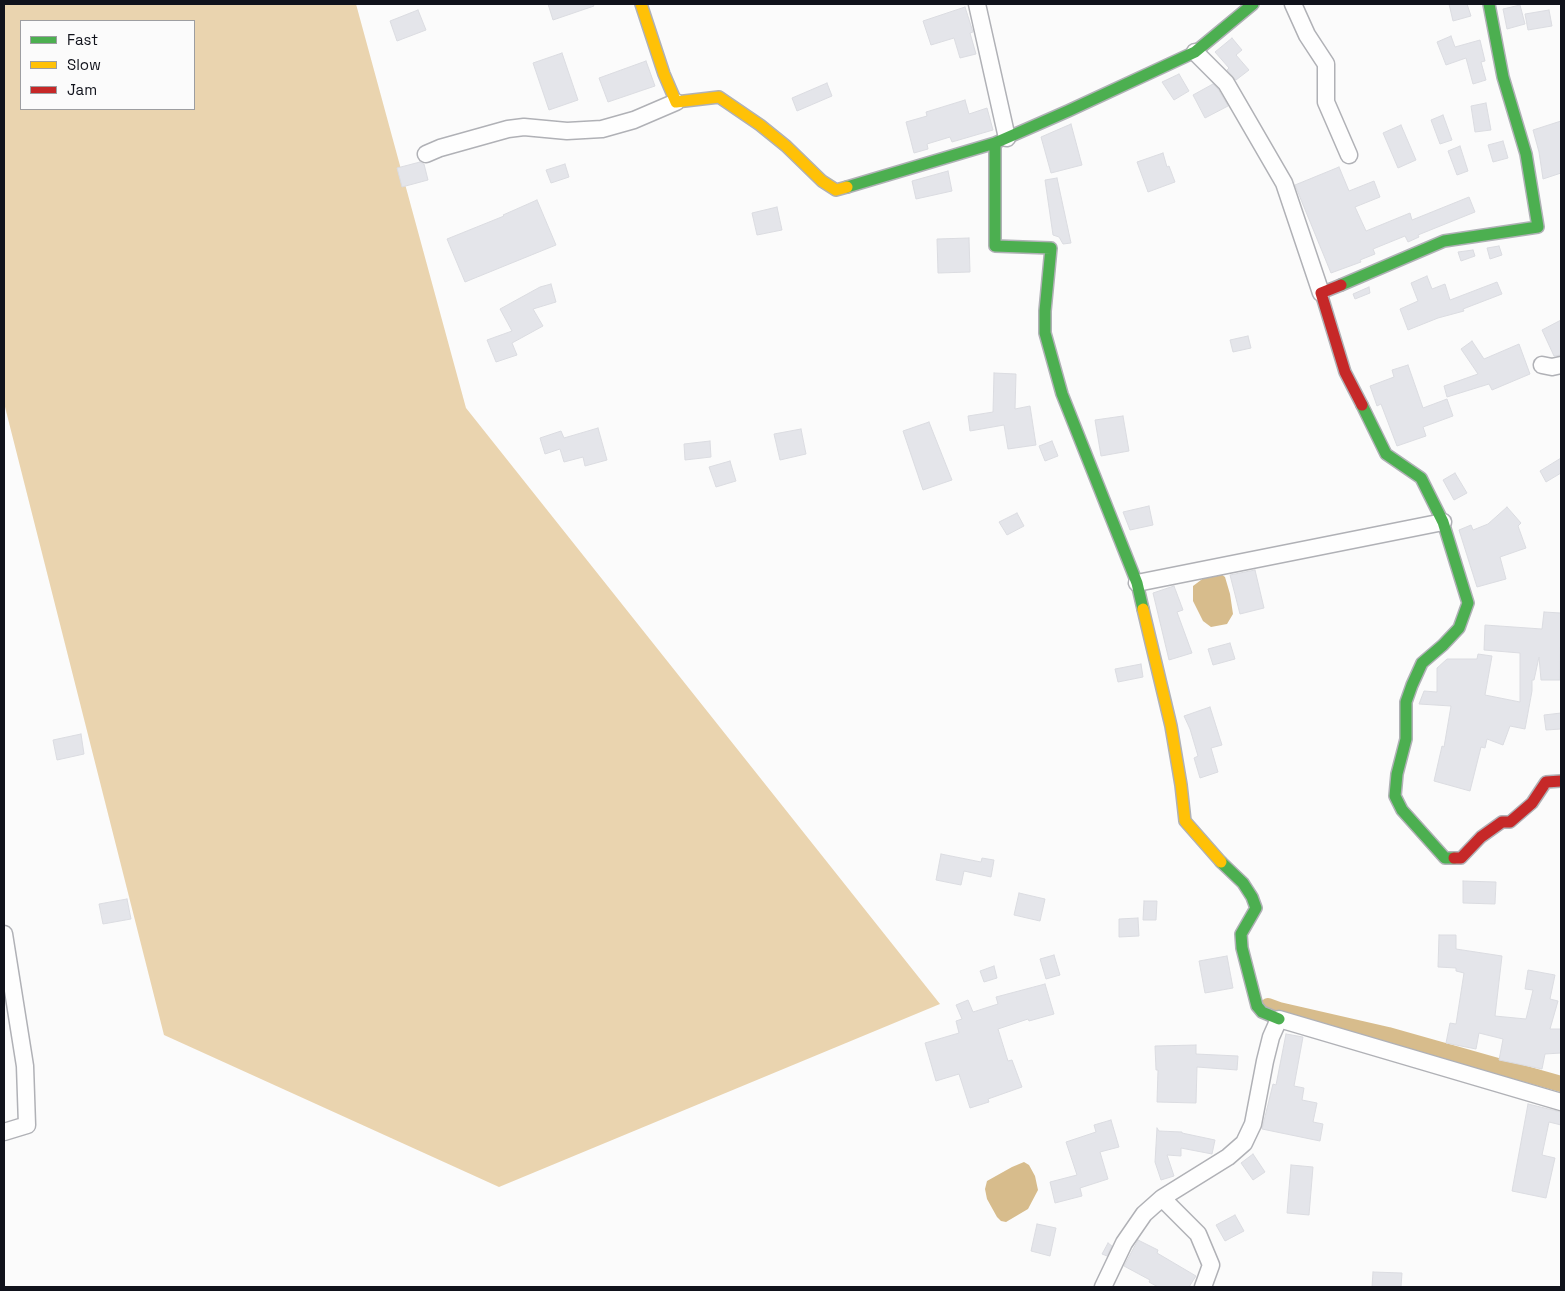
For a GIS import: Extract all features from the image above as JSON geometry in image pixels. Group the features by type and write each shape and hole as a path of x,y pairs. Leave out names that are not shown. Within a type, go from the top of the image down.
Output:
{"street":[{"path":"641,4 664,74 676,102"},
{"path":"977,4 1001,140 995,246 1051,248 1045,311 1045,334 1062,394 1137,582 1171,726 1185,821 1226,868 1243,883 1252,897 1256,908 1241,934 1242,948 1257,1006 1262,1012 1279,1019 1561,1102"},
{"path":"426,154 440,148 508,129 524,127 568,131 602,129 634,120 676,102 718,97 760,125 786,146 822,181 836,190 1001,140 1116,89 1195,52 1253,4"},
{"path":"1294,4 1307,35 1326,64 1326,102 1349,155"},
{"path":"1322,293 1444,241 1538,227 1526,154 1503,77 1489,4"},
{"path":"1195,52 1226,83 1284,183 1322,293 1345,372 1386,454 1421,478 1443,522 1468,603 1459,628 1422,663 1406,702 1406,739 1397,774 1395,796 1402,810 1445,858 1461,858 1481,837 1502,822 1510,822 1532,803 1546,782 1561,781"},
{"path":"1542,365 1552,367 1561,365"},
{"path":"1137,582 1443,522"},
{"path":"4,934 25,1066 27,1125 4,1132"},
{"path":"1103,1287 1124,1243 1144,1214 1162,1198 1228,1157 1244,1143 1253,1124 1265,1061 1271,1037 1279,1019"},
{"path":"1162,1198 1198,1234 1211,1265 1203,1287"}],"shaded area":[{"path":"4,4 356,4 466,408 940,1004 499,1187 164,1035 4,403"},
{"path":"1217,571 1225,577 1233,614 1227,624 1211,627 1203,621 1193,601 1193,586"},
{"path":"1024,1162 1029,1165 1035,1176 1038,1190 1028,1209 1006,1222 1001,1221 987,1199 985,1189 987,1181"}],"building":[{"path":"548,4 593,4 594,6 553,20"},
{"path":"1449,4 1467,4 1471,16 1453,21"},
{"path":"1520,5 1525,24 1507,29 1503,9"},
{"path":"965,7 973,32 970,33 976,54 960,58 954,38 931,45 923,21"},
{"path":"418,10 426,30 397,41 390,21"},
{"path":"1549,10 1552,26 1528,30 1525,14"},
{"path":"1451,36 1455,47 1480,40 1485,61 1481,62 1486,80 1473,84 1466,58 1446,65 1437,42"},
{"path":"1232,38 1242,50 1236,55 1249,70 1236,80 1227,70 1229,68 1215,52"},
{"path":"562,53 578,100 549,110 533,63"},
{"path":"646,61 655,86 608,102 599,78"},
{"path":"1179,74 1189,91 1174,100 1162,82"},
{"path":"827,83 832,96 797,111 792,98"},
{"path":"1213,84 1228,106 1205,118 1193,95"},
{"path":"965,100 969,114 987,108 993,130 952,142 950,137 927,144 928,149 914,153 906,122 927,116 926,112"},
{"path":"1486,103 1491,130 1475,132 1471,106"},
{"path":"1443,115 1452,140 1440,144 1431,120"},
{"path":"1561,121 1561,173 1543,179 1533,130"},
{"path":"1071,124 1082,165 1051,173 1041,137"},
{"path":"1401,125 1416,160 1398,168 1383,133"},
{"path":"1503,141 1508,158 1493,162 1488,145"},
{"path":"1460,146 1468,171 1457,175 1448,151"},
{"path":"1163,153 1167,167 1169,166 1175,182 1148,192 1137,162"},
{"path":"420,162 424,164 428,180 402,187 397,168"},
{"path":"565,164 569,177 551,183 546,170"},
{"path":"1339,167 1349,191 1374,181 1380,197 1355,207 1366,231 1410,213 1412,220 1469,197 1475,212 1418,235 1419,237 1408,242 1405,236 1373,249 1375,254 1360,260 1361,262 1331,273 1295,185"},
{"path":"948,171 952,191 916,199 912,181"},
{"path":"1057,178 1071,243 1063,244 1059,237 1053,235 1045,180"},
{"path":"537,200 556,245 465,282 447,239 504,216"},
{"path":"777,207 782,230 757,235 752,213"},
{"path":"969,238 970,272 938,273 937,239"},
{"path":"1499,246 1502,255 1490,259 1487,248"},
{"path":"1473,250 1475,256 1461,261 1458,252"},
{"path":"1427,276 1432,289 1445,284 1450,300 1497,282 1502,294 1463,309 1464,311 1438,318 1408,330 1400,309 1418,301 1411,283"},
{"path":"551,284 556,302 533,309 543,326 512,343 517,355 496,362 487,340 512,331 500,309 540,287"},
{"path":"1369,287 1370,293 1355,299 1353,294"},
{"path":"1561,320 1561,355 1554,356 1542,330"},
{"path":"1248,336 1251,348 1233,352 1230,340"},
{"path":"1472,341 1484,359 1519,344 1530,374 1492,390 1489,384 1447,397 1444,386 1478,374 1461,349"},
{"path":"1408,365 1423,408 1447,399 1453,416 1423,427 1426,436 1397,446 1381,404 1377,406 1370,386 1394,377 1392,370"},
{"path":"994,373 1016,374 1015,409 1030,406 1036,445 1008,449 1004,425 970,431 968,416 993,412"},
{"path":"1123,416 1129,451 1101,456 1095,420"},
{"path":"929,422 952,480 923,490 903,431"},
{"path":"598,428 607,460 585,466 583,457 564,462 560,449 545,454 540,438 561,431 564,438"},
{"path":"801,429 806,454 780,460 774,434"},
{"path":"710,441 711,457 685,460 684,444"},
{"path":"1052,441 1058,456 1045,461 1039,446"},
{"path":"1561,458 1561,473 1546,482 1540,471"},
{"path":"730,461 736,481 716,487 709,467"},
{"path":"1455,473 1467,493 1454,500 1443,480"},
{"path":"1149,506 1153,525 1130,530 1123,512"},
{"path":"1507,507 1521,523 1518,526 1526,548 1500,557 1506,579 1477,587 1459,530 1471,525 1473,530 1488,524"},
{"path":"1017,513 1024,526 1007,535 999,522"},
{"path":"1255,570 1264,608 1240,614 1230,575"},
{"path":"1174,586 1183,610 1177,612 1192,653 1169,660 1153,593"},
{"path":"1544,612 1561,613 1560,680 1541,680 1539,657 1534,680 1532,680 1532,691 1525,729 1510,726 1503,745 1487,739 1485,748 1481,747 1470,791 1434,781 1442,746 1444,747 1451,706 1419,704 1424,691 1437,692 1437,668 1447,659 1477,659 1478,654 1492,656 1485,695 1520,702 1520,653 1484,650 1485,625 1542,629"},
{"path":"1230,643 1235,659 1213,665 1208,649"},
{"path":"1141,664 1143,677 1118,682 1115,669"},
{"path":"1210,707 1222,745 1211,748 1218,772 1200,778 1194,758 1198,756 1184,716"},
{"path":"1561,713 1561,729 1546,730 1544,715"},
{"path":"81,734 84,754 57,760 53,740"},
{"path":"941,854 981,862 982,858 994,860 991,877 964,871 961,885 936,880"},
{"path":"1463,881 1496,882 1495,904 1463,903"},
{"path":"1019,893 1045,899 1040,921 1014,915"},
{"path":"127,899 131,919 103,924 99,904"},
{"path":"1144,901 1157,901 1156,920 1143,920"},
{"path":"1138,918 1139,936 1119,937 1119,919"},
{"path":"1439,935 1456,935 1456,949 1502,956 1495,1016 1526,1019 1533,990 1525,989 1528,970 1555,975 1550,999 1558,1001 1550,1029 1561,1029 1561,1053 1545,1054 1542,1069 1499,1060 1503,1039 1479,1033 1476,1049 1446,1043 1450,1023 1456,1024 1464,973 1456,971 1456,968 1438,967"},
{"path":"1054,955 1060,975 1046,979 1040,959"},
{"path":"1227,956 1233,988 1205,993 1199,961"},
{"path":"994,966 997,978 984,982 980,971"},
{"path":"1045,984 1054,1014 1029,1021 1028,1019 998,1029 1008,1061 1012,1060 1022,1087 988,1099 989,1102 970,1108 959,1074 936,1081 925,1043 959,1033 956,1021 962,1019 956,1005 968,1000 973,1012 998,1004 996,997"},
{"path":"1286,1034 1303,1037 1294,1086 1304,1088 1302,1100 1317,1103 1313,1122 1323,1124 1320,1141 1262,1129 1273,1084 1276,1085"},
{"path":"1196,1045 1196,1054 1238,1056 1237,1070 1197,1067 1196,1103 1157,1102 1158,1070 1156,1070 1155,1046"},
{"path":"1528,1104 1561,1112 1561,1125 1549,1122 1542,1155 1555,1158 1546,1198 1512,1191"},
{"path":"1111,1120 1119,1147 1100,1152 1108,1179 1080,1188 1082,1196 1055,1203 1050,1182 1077,1175 1066,1142 1096,1132 1094,1125"},
{"path":"1157,1128 1159,1131 1182,1132 1215,1140 1212,1154 1181,1148 1181,1156 1167,1155 1174,1176 1161,1180 1155,1162"},
{"path":"1253,1154 1265,1172 1253,1180 1241,1163"},
{"path":"1291,1165 1313,1167 1309,1215 1287,1213"},
{"path":"1235,1215 1244,1231 1225,1241 1216,1225"},
{"path":"1037,1224 1056,1228 1050,1256 1031,1251"},
{"path":"1138,1240 1158,1250 1157,1253 1196,1276 1189,1287 1158,1287 1149,1282 1150,1280 1124,1266"},
{"path":"1108,1243 1112,1246 1107,1256 1102,1254"},
{"path":"1373,1272 1402,1273 1401,1287 1372,1287"}],"waterway":[{"path":"1268,1006 1388,1035 1561,1084"}],"traffic: fast":[{"path":"847,187 995,143 1068,111 1195,52 1253,4"},
{"path":"1341,285 1444,241 1538,227 1526,154 1503,77 1489,4"},
{"path":"995,143 995,246 1051,248 1045,311 1045,333 1062,394 1137,583 1143,609"},
{"path":"1362,405 1386,454 1421,478 1443,522 1468,603 1459,628 1422,663 1412,685 1406,702 1406,739 1397,774 1395,796 1402,810 1445,858 1454,858"},
{"path":"1221,862 1243,883 1252,897 1256,908 1241,934 1242,948 1257,1006 1262,1012 1279,1019"}],"traffic: slow":[{"path":"641,4 664,74 676,102 719,97 760,125 786,146 822,181 836,190 847,187"},
{"path":"1143,609 1171,726 1185,821 1221,862"}],"traffic: jam":[{"path":"1341,285 1321,293 1345,372 1362,405"},
{"path":"1454,858 1461,858 1481,837 1502,822 1510,822 1532,803 1546,782 1561,781"}]}
